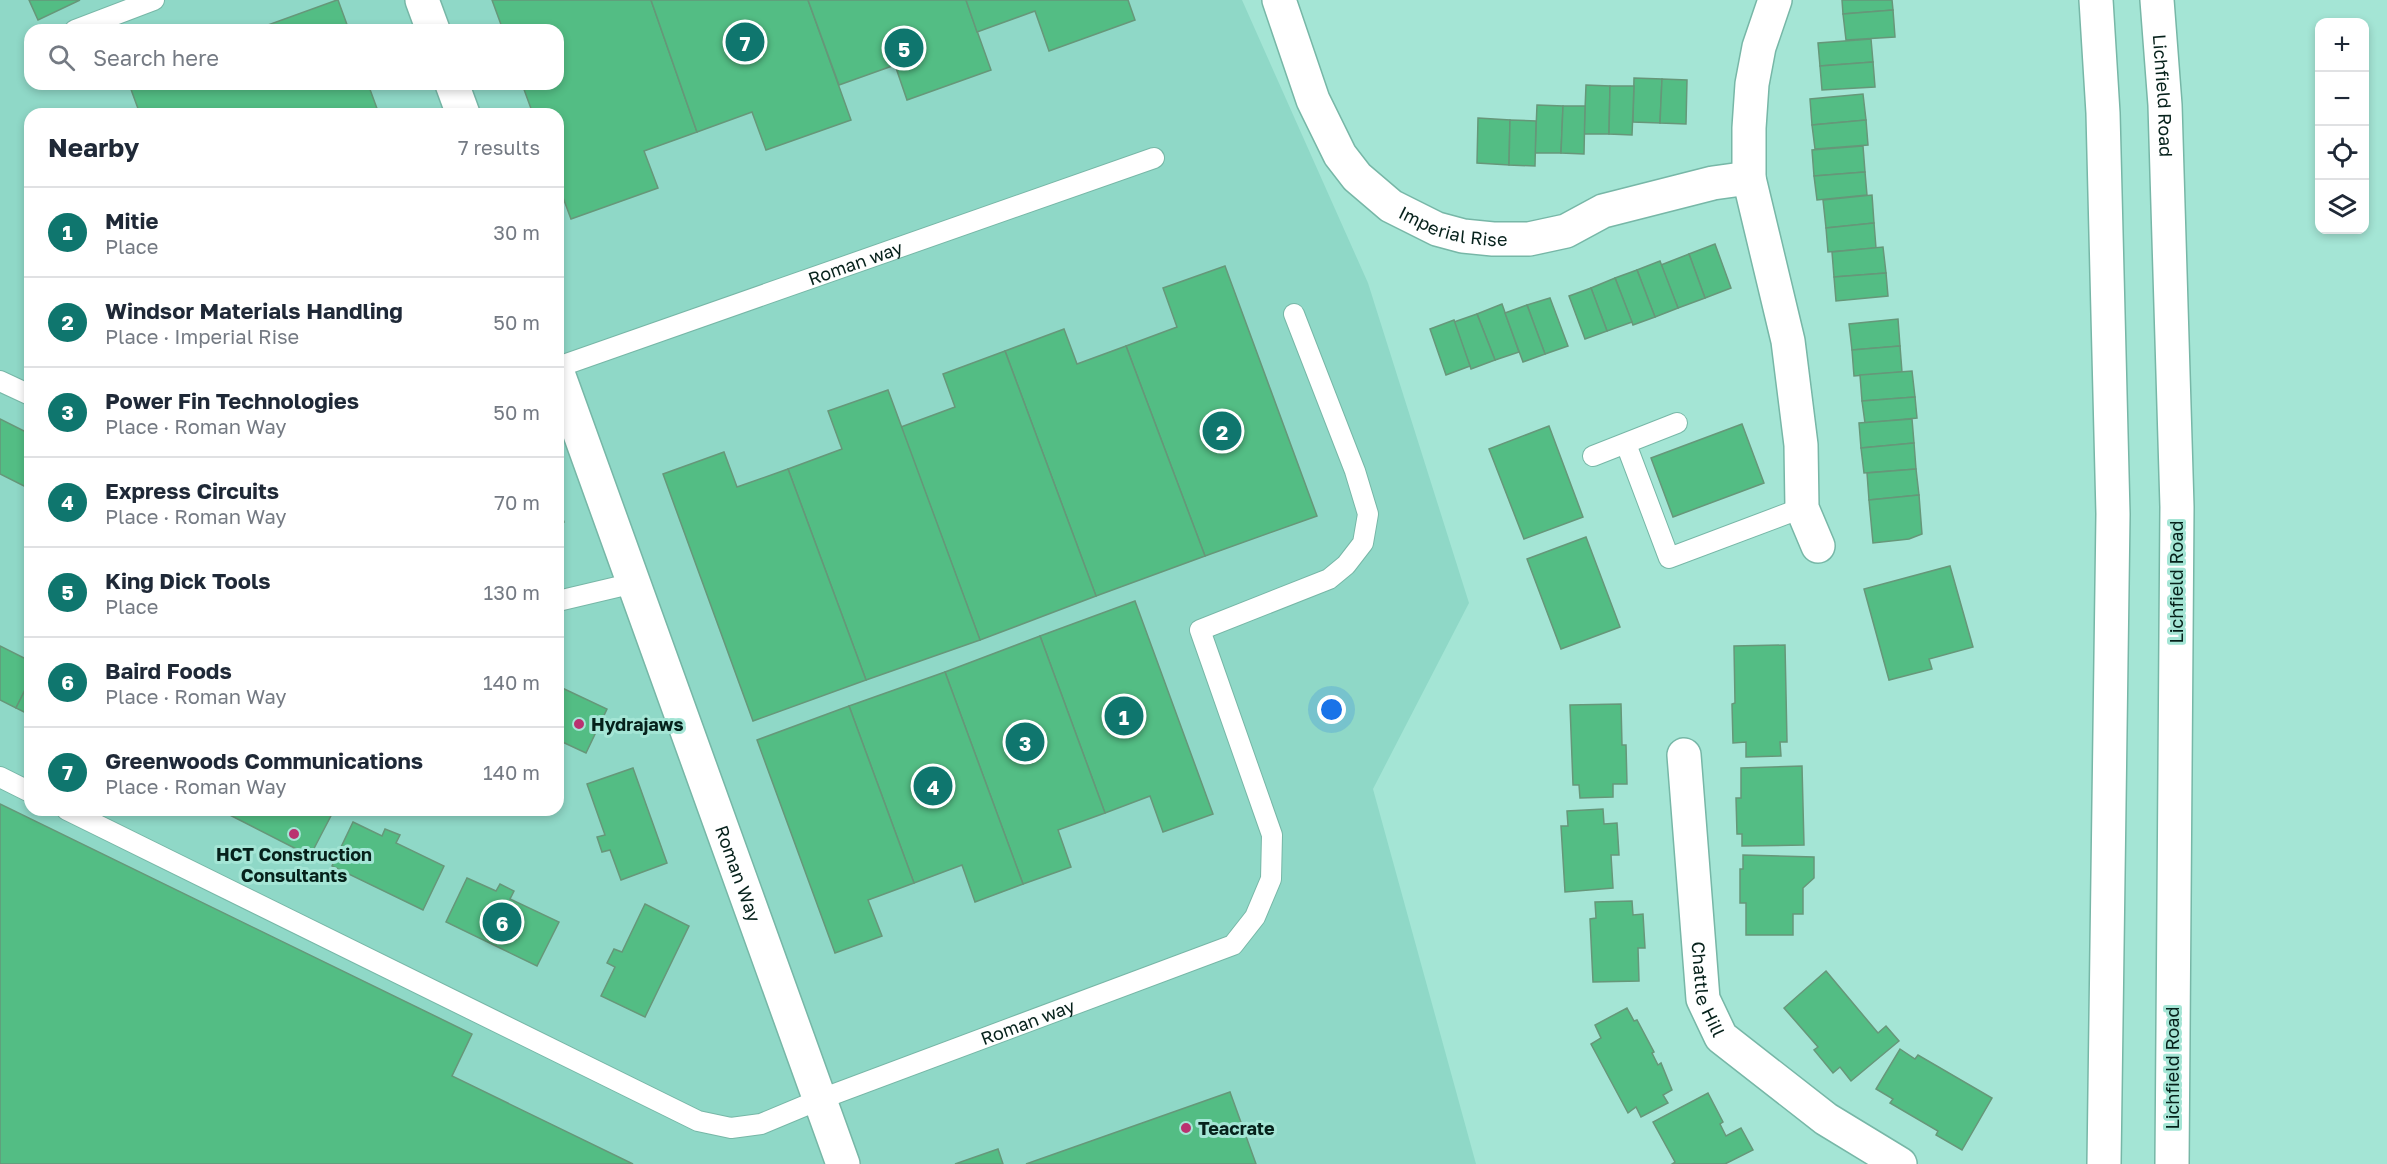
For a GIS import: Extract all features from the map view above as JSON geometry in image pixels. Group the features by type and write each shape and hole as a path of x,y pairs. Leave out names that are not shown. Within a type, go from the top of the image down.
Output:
{"main road":[{"path":"422,0 431,24"},
{"name":"Imperial Rise","path":"1279,0 1313,100 1340,155 1357,177 1391,206 1437,229 1473,237 1528,239 1566,231 1603,211 1713,183 1749,178"},
{"path":"1775,0 1759,47 1752,84 1749,178 1788,341 1801,445 1802,508 1818,546"},
{"path":"2096,0 2103,113 2113,514 2104,1164"},
{"name":"Lichfield Road","path":"2157,0 2165,105 2177,507 2172,1164"},
{"path":"454,90 461,108"},
{"name":"Roman Way","path":"564,390 843,1164"},
{"name":"Chattle Hill","path":"1684,755 1702,999 1721,1037 1826,1119 1900,1164"}],"lane":[{"path":"91,24 154,0"},
{"name":"Roman way","path":"564,365 1154,158"},
{"name":"Roman way","path":"79,816 698,1121 731,1128 761,1124 821,1099 1233,945 1255,917 1271,879 1272,835 1200,630 1329,579 1346,565 1363,543 1368,514 1355,471 1294,314"},
{"path":"0,381 24,392"},
{"path":"1593,456 1677,423"},
{"path":"1626,444 1669,558 1802,508"},
{"path":"564,600 634,583"},
{"path":"0,777 24,789"}],"shaded area":[{"path":"0,0 1242,0 1368,283 1469,603 1373,789 1476,1164 0,1164"}],"building":[{"path":"29,0 80,0 38,20"},
{"path":"337,0 347,24 271,24"},
{"path":"492,0 651,0 697,132 644,151 658,188 571,219 564,200 564,108 531,108 524,90 564,90 564,24 501,24"},
{"path":"651,0 808,0 851,120 766,150 752,112 697,132"},
{"path":"808,0 966,0 991,70 907,100 895,65 839,85"},
{"path":"966,0 1128,0 1135,20 1049,51 1035,11 977,32"},
{"path":"1842,0 1892,0 1893,10 1843,14"},
{"path":"1893,10 1895,37 1846,40 1843,14"},
{"path":"1871,39 1873,62 1820,66 1818,43"},
{"path":"1873,62 1875,87 1822,90 1820,66"},
{"path":"1634,78 1662,79 1660,123 1633,122"},
{"path":"1662,79 1687,80 1686,124 1660,123"},
{"path":"1586,85 1610,86 1609,134 1584,134"},
{"path":"1610,86 1634,86 1632,135 1609,134"},
{"path":"131,90 370,90 377,108 138,108"},
{"path":"1863,94 1866,120 1812,125 1810,99"},
{"path":"1537,105 1563,106 1561,153 1535,153"},
{"path":"1563,106 1585,106 1584,154 1561,153"},
{"path":"1478,118 1510,120 1509,165 1477,163"},
{"path":"1510,120 1536,121 1535,166 1509,165"},
{"path":"1866,120 1868,145 1815,149 1812,125"},
{"path":"1863,146 1865,172 1814,176 1812,150"},
{"path":"1865,172 1867,195 1817,200 1814,176"},
{"path":"1872,195 1874,223 1826,228 1823,200"},
{"path":"1874,223 1876,248 1828,252 1826,228"},
{"path":"1715,244 1731,288 1705,298 1689,254"},
{"path":"1883,247 1886,273 1834,277 1832,252"},
{"path":"1689,254 1705,298 1678,308 1661,265"},
{"path":"1660,261 1678,308 1655,317 1637,270"},
{"path":"1225,266 1317,516 1205,556 1126,346 1177,327 1163,288"},
{"path":"1637,270 1655,317 1633,325 1615,278"},
{"path":"1886,273 1888,296 1836,301 1834,277"},
{"path":"1615,278 1632,322 1607,331 1591,288"},
{"path":"1591,288 1607,331 1585,339 1569,296"},
{"path":"1550,298 1568,346 1545,354 1527,305"},
{"path":"1502,304 1519,352 1495,360 1477,314"},
{"path":"1527,305 1545,354 1523,362 1505,313"},
{"path":"1477,314 1495,360 1471,369 1454,322"},
{"path":"1898,319 1900,346 1852,350 1849,324"},
{"path":"1454,320 1470,366 1446,375 1430,329"},
{"path":"1064,329 1077,364 1126,346 1205,556 1096,596 1005,351"},
{"path":"1900,346 1902,372 1854,376 1852,350"},
{"path":"1005,351 1096,596 980,640 901,427 955,407 943,374"},
{"path":"1912,371 1915,397 1862,401 1860,375"},
{"path":"888,390 980,640 866,680 788,469 842,449 828,411"},
{"path":"1915,397 1917,418 1865,423 1862,401"},
{"path":"0,419 24,431 24,486 0,474"},
{"path":"1912,419 1914,443 1861,448 1859,423"},
{"path":"1742,424 1764,483 1673,517 1651,458"},
{"path":"1549,426 1583,517 1524,539 1489,449"},
{"path":"1914,443 1916,469 1864,473 1861,448"},
{"path":"724,452 737,487 788,469 866,680 753,721 663,474"},
{"path":"1916,469 1919,495 1869,500 1867,473"},
{"path":"1919,495 1922,534 1909,539 1873,543 1869,500"},
{"path":"1586,537 1620,627 1561,649 1527,559"},
{"path":"1950,566 1973,647 1929,659 1932,669 1889,680 1864,589"},
{"path":"1135,601 1213,814 1163,832 1150,796 1105,813 1040,636"},
{"path":"1040,636 1105,813 1058,830 1071,867 1023,884 945,672"},
{"path":"1785,645 1787,742 1780,742 1781,756 1746,757 1746,742 1733,743 1734,646"},
{"path":"0,646 24,658 24,692 16,708 0,700"},
{"path":"945,672 1023,884 975,902 962,865 914,883 849,706"},
{"name":"Hydrajaws","path":"564,689 607,709 586,753 564,743"},
{"path":"24,692 24,712 16,708"},
{"path":"1621,704 1622,745 1626,745 1627,784 1613,784 1613,797 1580,798 1579,785 1573,785 1570,705"},
{"path":"849,706 914,883 868,900 882,936 835,953 757,740"},
{"path":"1802,766 1804,845 1742,846 1742,834 1737,834 1736,798 1741,798 1741,768"},
{"path":"633,768 667,863 621,880 610,850 602,852 597,837 605,835 587,784"},
{"path":"0,804 472,1034 452,1076 633,1164 0,1164"},
{"path":"1603,809 1604,824 1617,823 1619,855 1611,855 1613,888 1565,892 1561,826 1568,826 1567,811"},
{"name":"HCT Construction Consultants","path":"232,816 331,816 310,856"},
{"path":"353,822 382,836 385,829 400,835 396,843 444,866 423,910 332,866"},
{"path":"1743,855 1814,857 1814,878 1803,888 1803,914 1793,914 1793,935 1746,935 1746,903 1740,903 1740,869 1743,869"},
{"path":"467,878 496,891 500,884 514,891 510,899 559,922 537,966 446,922"},
{"path":"1632,901 1633,915 1643,914 1645,948 1638,948 1639,981 1593,982 1590,919 1596,918 1595,902"},
{"path":"645,904 689,926 645,1017 601,996 615,967 607,963 614,949 622,952"},
{"path":"1826,971 1878,1033 1886,1026 1899,1041 1851,1081 1840,1067 1833,1073 1814,1050 1818,1047 1784,1008"},
{"path":"1627,1008 1634,1021 1637,1020 1654,1052 1652,1053 1658,1065 1661,1063 1672,1090 1663,1095 1668,1103 1641,1117 1636,1107 1628,1113 1591,1044 1601,1038 1595,1025"},
{"path":"1900,1049 1915,1059 1918,1055 1992,1098 1962,1150 1936,1135 1938,1131 1890,1103 1893,1099 1876,1089"},
{"name":"Teacrate","path":"1230,1092 1256,1164 1026,1164"},
{"path":"1708,1093 1723,1122 1720,1124 1726,1136 1741,1128 1753,1150 1725,1164 1672,1164 1675,1162 1653,1122"},
{"path":"998,1149 1003,1164 955,1164"}],"place":[{"name":"Greenwoods Communications","path":"745,42"},
{"name":"King Dick Tools","path":"904,48"},
{"name":"Windsor Materials Handling","path":"1222,431"},
{"name":"Mitie","path":"1124,716"},
{"name":"Hydrajaws","path":"579,724"},
{"name":"Power Fin Technologies","path":"1025,742"},
{"name":"Express Circuits","path":"933,786"},
{"name":"HCT Construction Consultants","path":"294,834"},
{"name":"Baird Foods","path":"502,922"},
{"name":"Teacrate","path":"1186,1128"}]}
